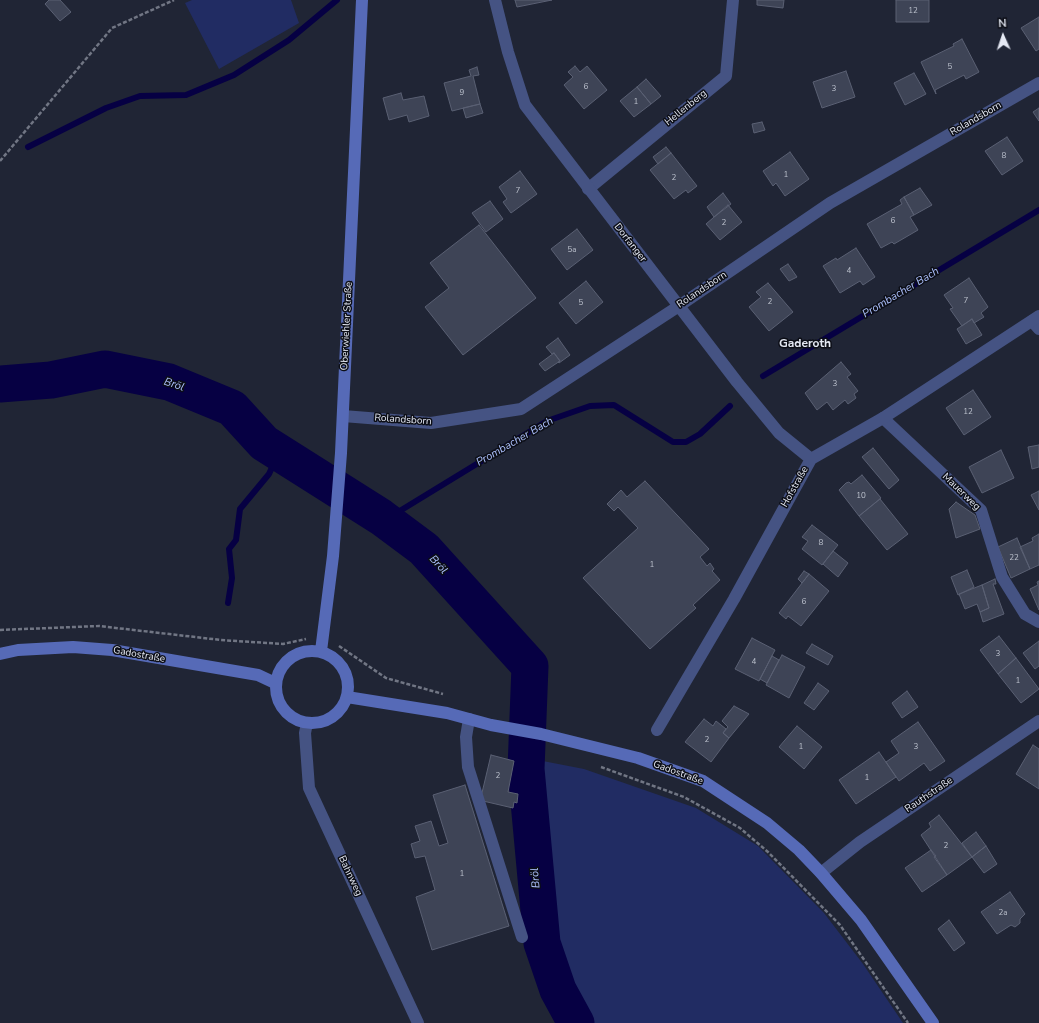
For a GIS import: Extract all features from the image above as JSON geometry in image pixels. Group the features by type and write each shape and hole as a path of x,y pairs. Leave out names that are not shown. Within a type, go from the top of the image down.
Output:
{"main road":[{"name":"Oberwiehler Straße","path":"321,651 333,556 341,453 362,0"},
{"name":"Gadostraße","path":"0,654 18,650 73,647 112,650 258,675 275,683"},
{"path":"305,651 321,651 332,656 340,664 346,674 348,685 347,697 336,714 318,723 307,723 297,720 287,714 280,705 276,694 275,683 283,664 290,657 305,651"},
{"name":"Gadostraße","path":"347,697 447,713 491,725 541,734 638,758 703,781 768,823 799,850 861,920 933,1023"}],"street":[{"name":"Dorfanger","path":"495,0 508,52 525,105 737,382 779,433 811,459"},
{"name":"Hellenberg","path":"588,189 726,76 733,0"},
{"name":"Rolandsborn","path":"343,416 431,423 521,409 679,306 830,203 1039,83"},
{"name":"Hofstraße","path":"656,730 734,599 811,459 883,418 1005,337 1037,322"},
{"name":"Mauerweg","path":"883,418 981,510 1002,577 1025,614 1039,622"},
{"path":"469,719 466,737 468,767 522,937"},
{"name":"Rauthstraße","path":"820,873 860,842 1039,721"},
{"name":"Bahnweg","path":"307,723 305,733 309,788 418,1023"}],"path":[{"path":"0,161 112,28 174,0"},
{"path":"0,630 99,626 221,640 283,644 324,635 356,659 365,663 386,678 448,695 447,713"},
{"path":"594,765 684,797 746,833 768,852 840,925 908,1023"}],"shaded area":[{"path":"192,0 291,0 299,23 219,69 185,3"},
{"path":"517,756 584,769 696,808 758,846 824,913 863,964 903,1023 583,1023 541,955"}],"building":[{"path":"49,0 60,0 71,12 60,21 45,4"},
{"path":"515,0 552,0 517,7"},
{"path":"757,0 784,0 783,8 757,5"},
{"path":"896,0 929,0 929,22 896,22"},
{"path":"1039,17 1039,49 1036,51 1021,28"},
{"path":"962,39 979,72 966,79 964,75 935,90 936,94 921,62 954,46 953,44"},
{"path":"575,66 580,72 587,66 607,90 584,109 564,85 573,77 568,72"},
{"path":"477,67 479,75 473,76 480,104 452,111 444,83 471,76 469,70"},
{"path":"846,71 855,97 822,108 813,82"},
{"path":"914,73 926,94 905,105 894,83"},
{"path":"646,79 661,96 651,104 637,87"},
{"path":"637,87 651,104 634,117 620,101"},
{"path":"401,93 403,100 424,96 429,116 409,122 407,115 389,120 383,98"},
{"path":"480,104 483,113 466,118 463,108"},
{"path":"1039,108 1039,121 1033,112"},
{"path":"762,122 765,130 754,133 752,124"},
{"path":"1007,137 1023,161 1002,175 985,151"},
{"path":"666,147 671,153 658,164 653,157"},
{"path":"790,152 809,179 785,196 776,183 773,186 763,171"},
{"path":"671,153 697,186 688,193 686,190 674,199 650,170"},
{"path":"520,171 537,194 511,213 503,202 507,199 499,187"},
{"path":"920,188 932,205 914,215 904,197"},
{"path":"723,193 731,204 714,217 707,207"},
{"path":"904,197 914,215 910,217 918,230 894,244 892,242 881,248 867,224 902,204 900,200"},
{"path":"490,201 503,219 486,232 472,213"},
{"path":"728,205 742,222 720,240 706,224"},
{"path":"479,225 536,298 463,355 425,307 449,288 430,263"},
{"path":"577,229 593,250 567,270 551,249"},
{"path":"856,248 875,277 863,285 860,281 840,293 823,266 836,258 837,260"},
{"path":"788,264 797,277 789,281 780,269"},
{"path":"969,278 988,307 981,313 984,317 974,323 972,319 962,326 950,309 953,308 944,295"},
{"path":"586,281 603,302 576,324 559,303"},
{"path":"768,283 793,312 769,331 749,307 761,297 756,292"},
{"path":"972,319 982,335 966,344 957,329"},
{"path":"558,338 570,355 559,363 558,362 560,361 554,353 552,354 546,347"},
{"path":"554,353 560,361 545,371 539,364"},
{"path":"841,362 851,374 847,377 858,391 854,394 856,398 848,404 845,400 833,410 827,402 817,410 805,393"},
{"path":"973,390 991,417 964,435 946,408"},
{"path":"1039,445 1039,467 1032,469 1028,447"},
{"path":"873,448 899,480 889,489 862,457"},
{"path":"1001,450 1014,478 982,493 969,467"},
{"path":"862,475 881,498 859,516 839,490 846,483 849,482 851,484"},
{"path":"645,481 709,549 700,557 707,566 710,563 714,569 712,571 720,580 693,605 696,608 650,649 583,578 638,528 618,507 614,511 607,504 621,490 627,497"},
{"path":"1039,491 1039,510 1031,495"},
{"path":"880,499 908,534 887,550 859,516"},
{"path":"956,502 975,515 980,529 956,538 949,509"},
{"path":"812,525 838,545 822,565 802,549 808,541 802,537"},
{"path":"1039,534 1039,565 1030,569 1020,547 1033,541 1032,538"},
{"path":"1017,538 1030,569 1011,578 998,547"},
{"path":"833,551 848,563 838,577 823,564"},
{"path":"967,570 974,587 958,595 951,577"},
{"path":"804,571 809,574 802,583 798,579"},
{"path":"809,574 829,591 801,626 788,616 786,619 779,613"},
{"path":"995,579 996,584 993,584 1004,614 983,622 980,612 989,608 982,585"},
{"path":"1039,581 1039,610 1030,589 1038,585 1037,582"},
{"path":"982,585 989,608 980,612 977,604 965,609 959,594"},
{"path":"999,636 1016,658 998,674 980,650"},
{"path":"752,638 775,650 759,681 735,669"},
{"path":"1039,641 1039,666 1035,669 1023,653"},
{"path":"812,644 833,656 828,665 806,653"},
{"path":"782,655 805,667 789,698 766,685"},
{"path":"772,656 779,660 767,683 760,679"},
{"path":"1016,658 1039,689 1021,703 998,674"},
{"path":"818,683 829,691 814,710 804,703"},
{"path":"907,691 918,707 902,718 892,703"},
{"path":"734,706 749,714 729,738 723,733 728,727 722,721"},
{"path":"704,719 713,726 716,721 726,729 723,733 729,738 711,762 685,742"},
{"path":"918,722 945,761 930,771 924,763 899,781 886,762 899,753 891,741"},
{"path":"797,726 822,747 804,769 779,747"},
{"path":"1033,745 1039,749 1039,789 1016,774"},
{"path":"879,752 896,777 856,804 839,780"},
{"path":"491,755 514,761 508,792 518,794 517,803 514,802 513,808 483,801 481,797"},
{"path":"465,785 509,926 432,950 416,897 435,890 425,856 415,858 411,844 420,841 415,826 431,821 439,846 448,843 433,795"},
{"path":"939,815 972,857 947,875 921,835 931,827 929,823"},
{"path":"976,832 986,846 972,857 962,843"},
{"path":"986,846 997,864 984,873 972,857"},
{"path":"931,850 936,856 934,857 947,875 922,892 905,868"},
{"path":"1010,892 1025,914 1020,919 1020,923 1015,927 1011,925 997,934 981,912"},
{"path":"949,920 965,943 954,951 938,929"}],"waterway":[{"path":"28,147 106,108 140,96 186,95 234,75 289,40 337,0"},
{"name":"Prombacher Bach","path":"763,376 1039,210"},
{"name":"Bröl","path":"0,384 51,380 105,369 169,382 232,408 264,443 381,517 424,549 530,666 526,769 542,943 558,990 576,1023"},
{"name":"Prombacher Bach","path":"385,520 547,421 590,406 614,405 673,442 686,442 700,434 730,406"},
{"path":"228,603 232,578 229,549 236,540 240,509 269,474 279,452"}],"district":[{"name":"Gaderoth","path":"805,344"}]}
